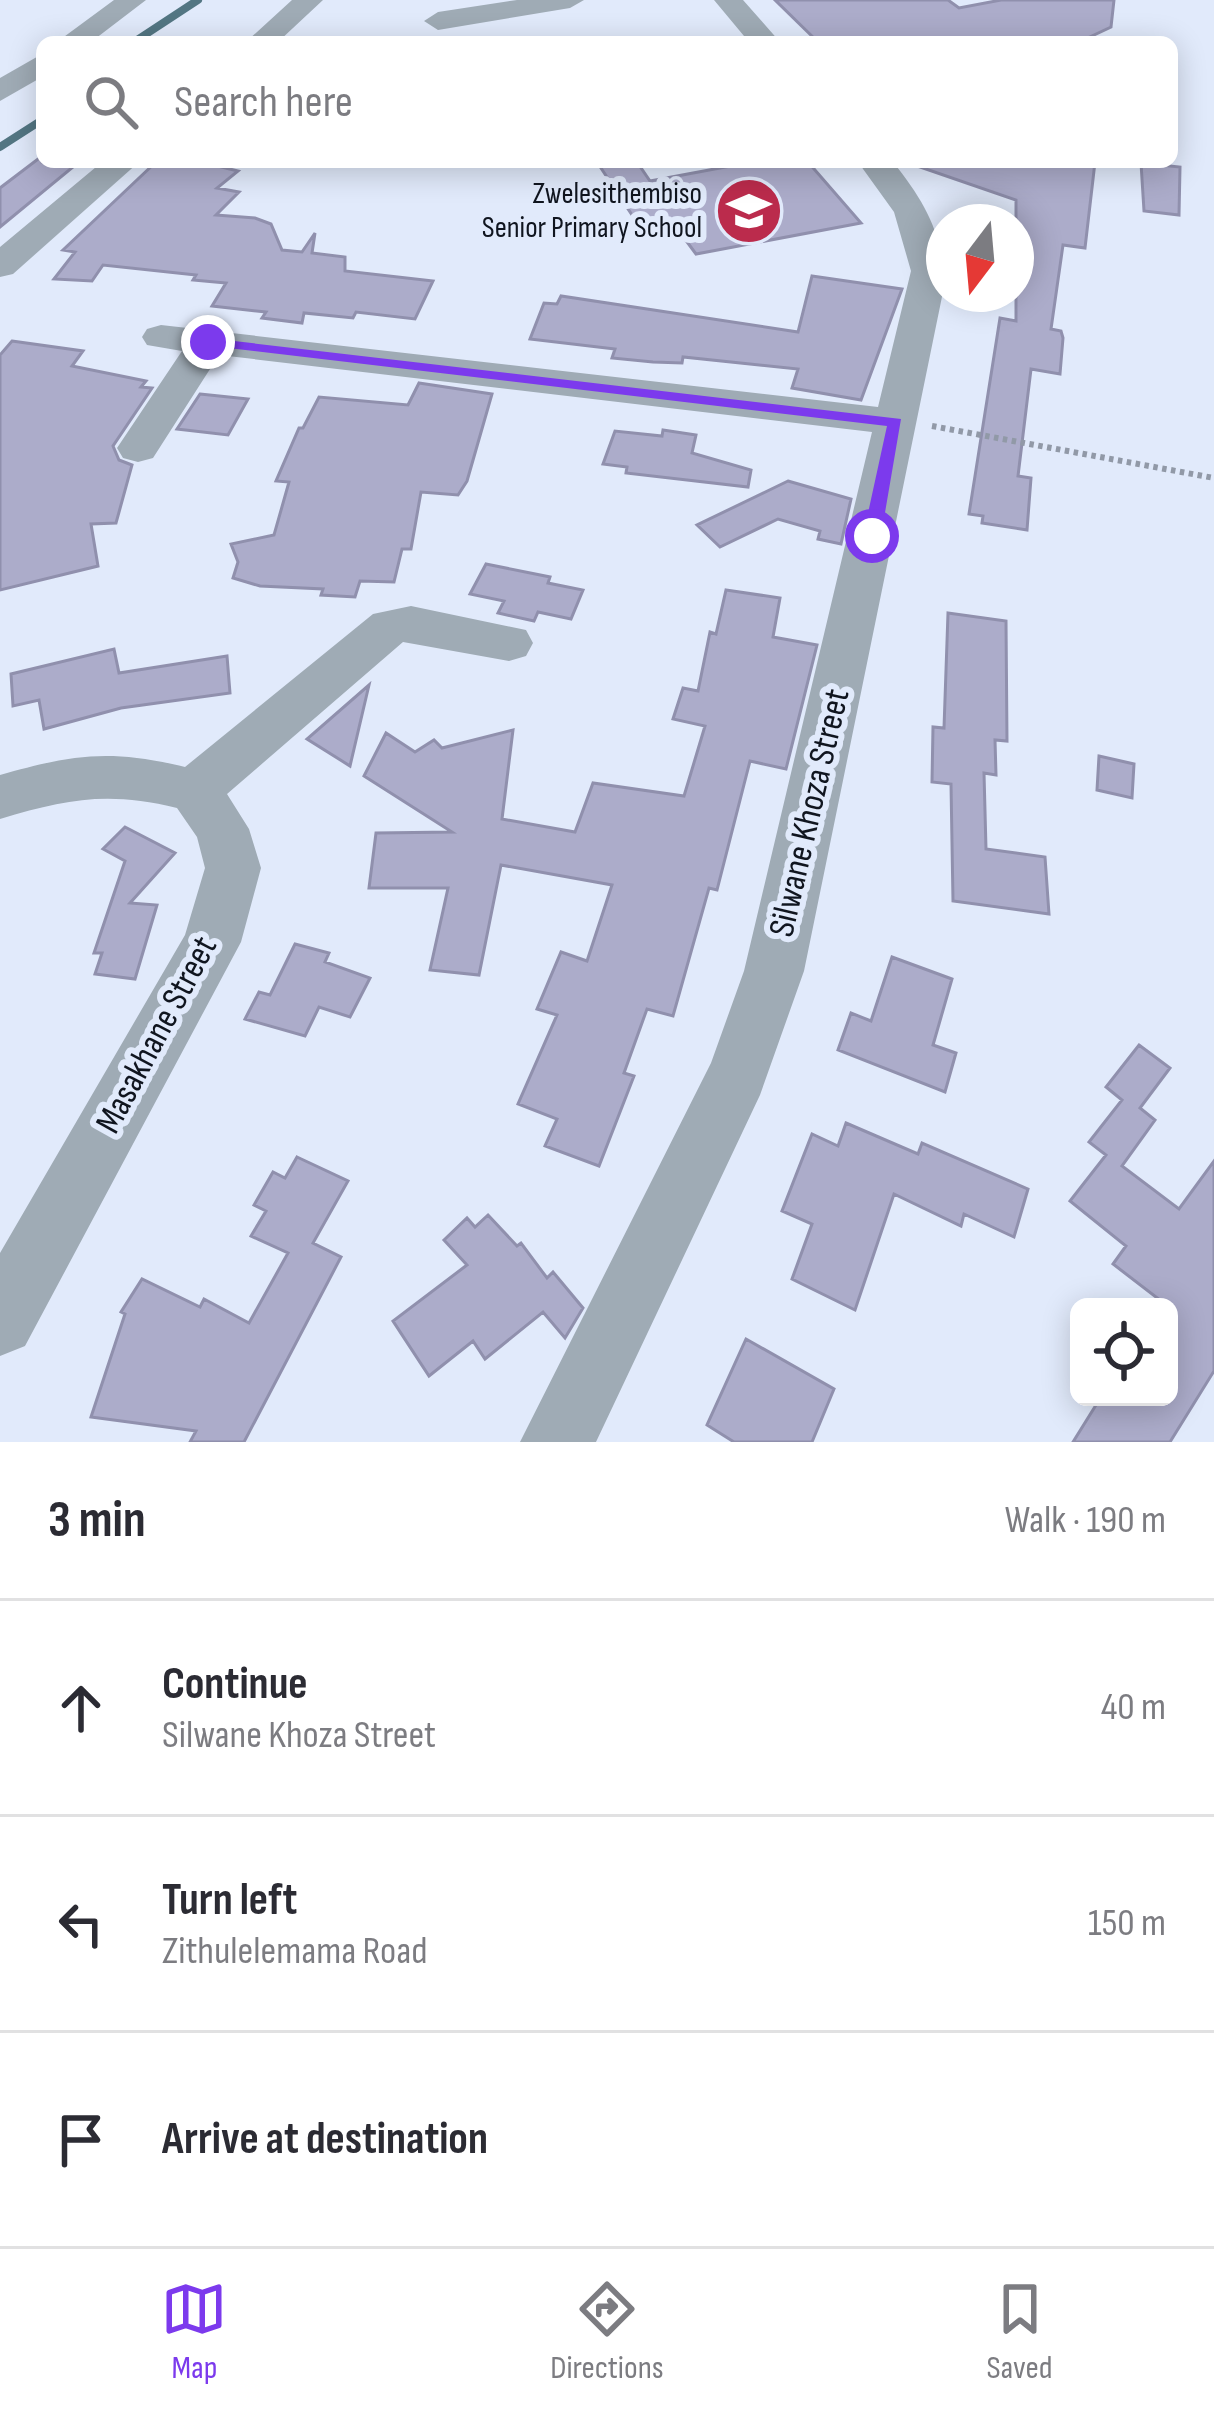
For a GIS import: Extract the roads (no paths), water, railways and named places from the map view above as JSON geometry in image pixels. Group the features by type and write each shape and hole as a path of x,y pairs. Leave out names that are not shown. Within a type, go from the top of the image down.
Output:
{"street":[{"path":"81,36 132,0"},
{"path":"268,36 309,0"},
{"path":"438,21 570,0"},
{"path":"728,0 760,36"},
{"path":"0,92 36,67"},
{"path":"0,266 115,168"},
{"name":"Silwane Khoza Street","path":"557,1442 738,1074 774,971 929,271 923,232 908,202 880,168"},
{"path":"161,337 896,422"},
{"path":"138,448 208,342"},
{"path":"0,797 64,778 129,775 194,791 390,626 411,623 509,643"},
{"name":"Masakhane Street","path":"0,1321 212,942 233,868 222,829 194,791"}],"waterway":[{"path":"143,36 198,0"},
{"path":"0,147 36,124"}],"place":[{"name":"Zwelesithembiso Senior Primary School","path":"749,211"}]}
